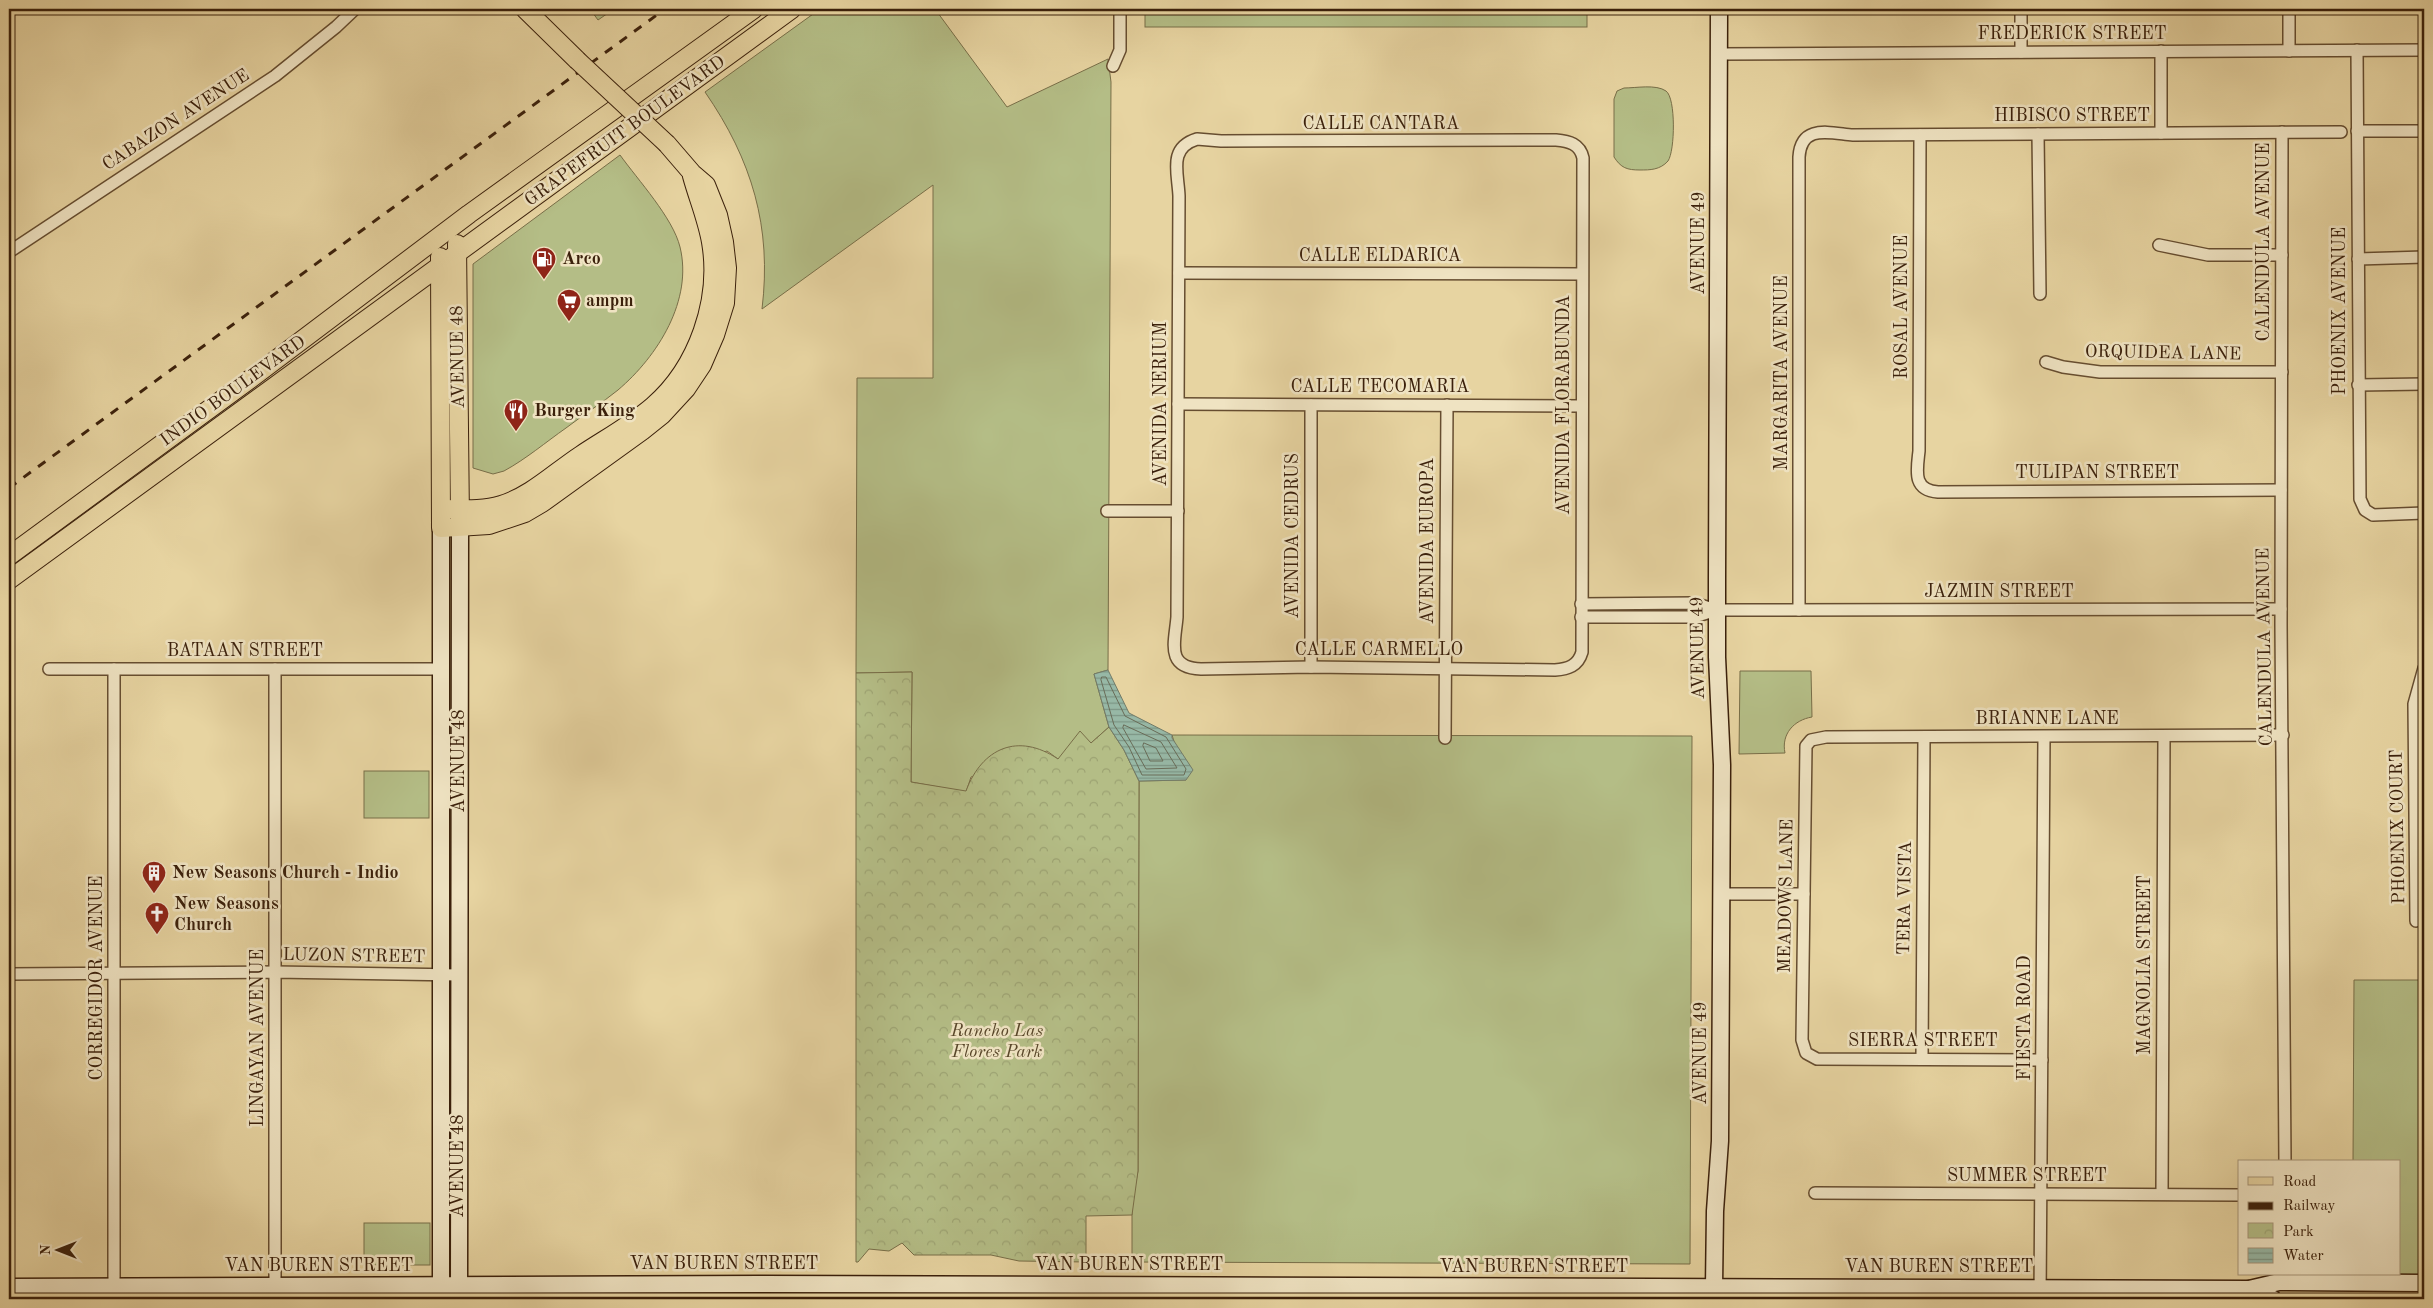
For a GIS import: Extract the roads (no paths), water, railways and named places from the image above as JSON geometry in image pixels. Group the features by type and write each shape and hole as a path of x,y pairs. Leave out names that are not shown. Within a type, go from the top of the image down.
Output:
{"main road":[{"path":"441,528 500,522 525,513 642,431 670,408 693,379 706,356 725,303 727,268 722,228 714,202 706,185 692,173 667,144 525,9"},
{"name":"GRAPEFRUIT BOULEVARD","path":"456,224 754,9"},
{"name":"GRAPEFRUIT BOULEVARD","path":"457,252 792,9"},
{"path":"441,509 502,505 532,489 653,406 682,372 698,342 706,320 713,285 711,242 692,173"},
{"name":"INDIO BOULEVARD","path":"9,556 253,378 456,224"},
{"name":"AVENUE 48","path":"456,224 460,527"},
{"name":"AVENUE 48","path":"440,236 441,528"},
{"name":"INDIO BOULEVARD","path":"9,580 457,252"}],"street":[{"name":"CABAZON AVENUE","path":"9,252 275,76 336,27 355,9"},
{"path":"1112,66 1120,50 1120,9"},
{"name":"AVENUE 49","path":"1714,1287 1715,1211 1720,1141 1722,764 1717,610 1720,9"},
{"path":"2021,9 2021,52"},
{"path":"2289,9 2289,51"},
{"name":"PHOENIX AVENUE","path":"2356,50 2360,499 2365,510 2373,515 2424,513"},
{"name":"FREDERICK STREET","path":"1719,54 2424,50"},
{"path":"2161,51 2161,133"},
{"path":"2357,132 2424,131"},
{"name":"HIBISCO STREET","path":"1804,138 1820,132 1853,135 1920,135 2341,132"},
{"name":"CALENDULA AVENUE","path":"2282,132 2281,609 2284,735 2285,1160"},
{"path":"2038,134 2040,294"},
{"name":"ROSAL AVENUE","path":"1918,479 1920,135"},
{"name":"MARGARITA AVENUE","path":"1799,610 1799,157 1800,147 1804,138"},
{"name":"CALLE CANTARA","path":"1184,144 1197,139 1221,141 1556,140 1571,142 1577,146"},
{"name":"AVENIDA NERIUM","path":"1181,663 1176,658 1173,650 1177,617 1178,512 1179,196 1176,157 1179,149 1184,144"},
{"name":"AVENIDA FLORABUNDA","path":"1576,664 1582,652 1583,158 1577,146"},
{"path":"2159,245 2208,255 2282,255"},
{"path":"2358,259 2424,257"},
{"name":"CALLE ELDARICA","path":"1179,273 1582,274"},
{"name":"ORQUIDEA LANE","path":"2046,362 2063,367 2100,372 2282,372"},
{"path":"2358,385 2424,384"},
{"name":"CALLE TECOMARIA","path":"1178,404 1582,406"},
{"name":"AVENIDA CEDRUS","path":"1311,405 1311,667"},
{"name":"AVENIDA EUROPA","path":"1445,738 1447,405"},
{"name":"TULIPAN STREET","path":"1918,479 1922,486 1929,491 1938,492 2281,490"},
{"path":"1107,512 1178,512"},
{"name":"AVENUE 48","path":"459,1292 460,527"},
{"name":"AVENUE 48","path":"441,528 441,1292"},
{"path":"1581,604 1694,603 1717,610"},
{"name":"JAZMIN STREET","path":"1717,610 2281,609"},
{"path":"1581,617 1694,617 1717,610"},
{"name":"CALLE CARMELLO","path":"1181,663 1193,669 1311,667 1555,670 1570,668 1576,664"},
{"path":"2419,732 2414,704 2424,668"},
{"name":"BATAAN STREET","path":"49,669 441,669"},
{"name":"CORREGIDOR AVENUE","path":"114,669 114,1287"},
{"name":"LINGAYAN AVENUE","path":"275,669 275,1287"},
{"path":"441,669 449,673 451,680 451,784 459,809"},
{"name":"PHOENIX COURT","path":"2416,921 2419,732"},
{"name":"BRIANNE LANE","path":"1811,740 1826,737 2284,735"},
{"name":"MAGNOLIA STREET","path":"2162,1194 2164,736"},
{"name":"TERA VISTA","path":"1922,1058 1924,737"},
{"name":"FIESTA ROAD","path":"2040,1293 2044,737"},
{"name":"MEADOWS LANE","path":"1806,1053 1802,1040 1805,755 1806,746 1811,740"},
{"path":"1721,894 1804,894"},
{"name":"LUZON STREET","path":"9,974 275,972 459,975"},
{"name":"SIERRA STREET","path":"1806,1053 1817,1059 2042,1060"},
{"name":"SUMMER STREET","path":"1815,1192 2238,1195"},
{"name":"VAN BUREN STREET","path":"2249,1294 2279,1282 2424,1283"},
{"name":"VAN BUREN STREET","path":"9,1287 275,1287 441,1292 1714,1287 2040,1293 2249,1294 2273,1299"}],"water":[{"path":"1108,670 1129,713 1172,735 1172,738 1193,770 1186,780 1139,781 1124,750 1109,727 1094,674"}],"railway":[{"path":"9,488 665,9"}],"place":[{"name":"Arco","path":"544,280"},
{"name":"ampm","path":"569,322"},
{"name":"Burger King","path":"516,432"},
{"name":"New Seasons Church - Indio","path":"154,894"},
{"name":"New Seasons Church","path":"157,935"}],"park label":[{"name":"Rancho Las Flores Park","path":"997,1041"}]}
